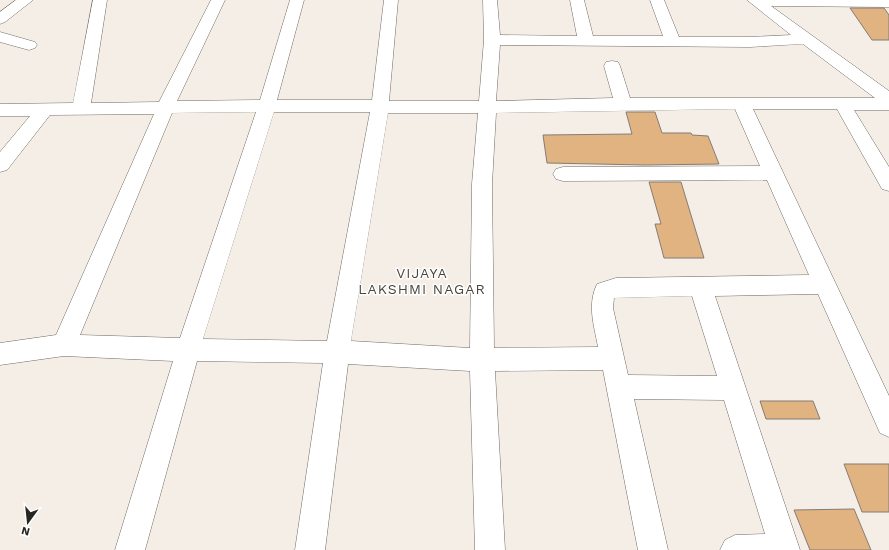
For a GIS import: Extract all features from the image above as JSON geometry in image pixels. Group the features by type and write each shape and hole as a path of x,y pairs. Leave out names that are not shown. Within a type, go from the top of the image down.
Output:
{"street":[{"path":"0,19 26,0"},
{"path":"82,108 100,0"},
{"path":"64,345 165,108 218,0"},
{"path":"130,550 188,350 267,106 297,0"},
{"path":"310,550 337,352 380,108 391,0"},
{"path":"490,0 492,40 482,184 482,360 490,550"},
{"path":"577,0 586,42"},
{"path":"657,0 673,41"},
{"path":"754,0 889,3"},
{"path":"754,0 889,100"},
{"path":"0,37 29,45"},
{"path":"492,40 586,42 750,42 806,39"},
{"path":"612,66 623,104"},
{"path":"741,103 889,424"},
{"path":"0,110 267,106 380,108 741,103 843,105 889,104"},
{"path":"843,105 889,184"},
{"path":"0,165 45,109"},
{"path":"563,174 773,173"},
{"path":"653,550 602,308 603,297 606,291 616,288 700,285 824,284"},
{"path":"700,285 785,549 735,550"},
{"path":"0,354 64,345 188,350 337,352 482,360 613,358"},
{"path":"619,387 733,388"}],"building":[{"path":"850,8 884,8 889,15 889,40 872,40"},
{"path":"626,112 655,112 662,133 691,133 692,135 708,136 719,164 645,165 547,163 543,135 632,134"},
{"path":"649,182 681,182 704,258 664,258 655,224 661,224"},
{"path":"760,401 813,401 820,419 766,419"},
{"path":"844,464 889,464 889,512 862,512"},
{"path":"854,509 871,550 810,550 794,510"}],"district":[{"name":"VIJAYA LAKSHMI NAGAR","path":"422,282"}]}
